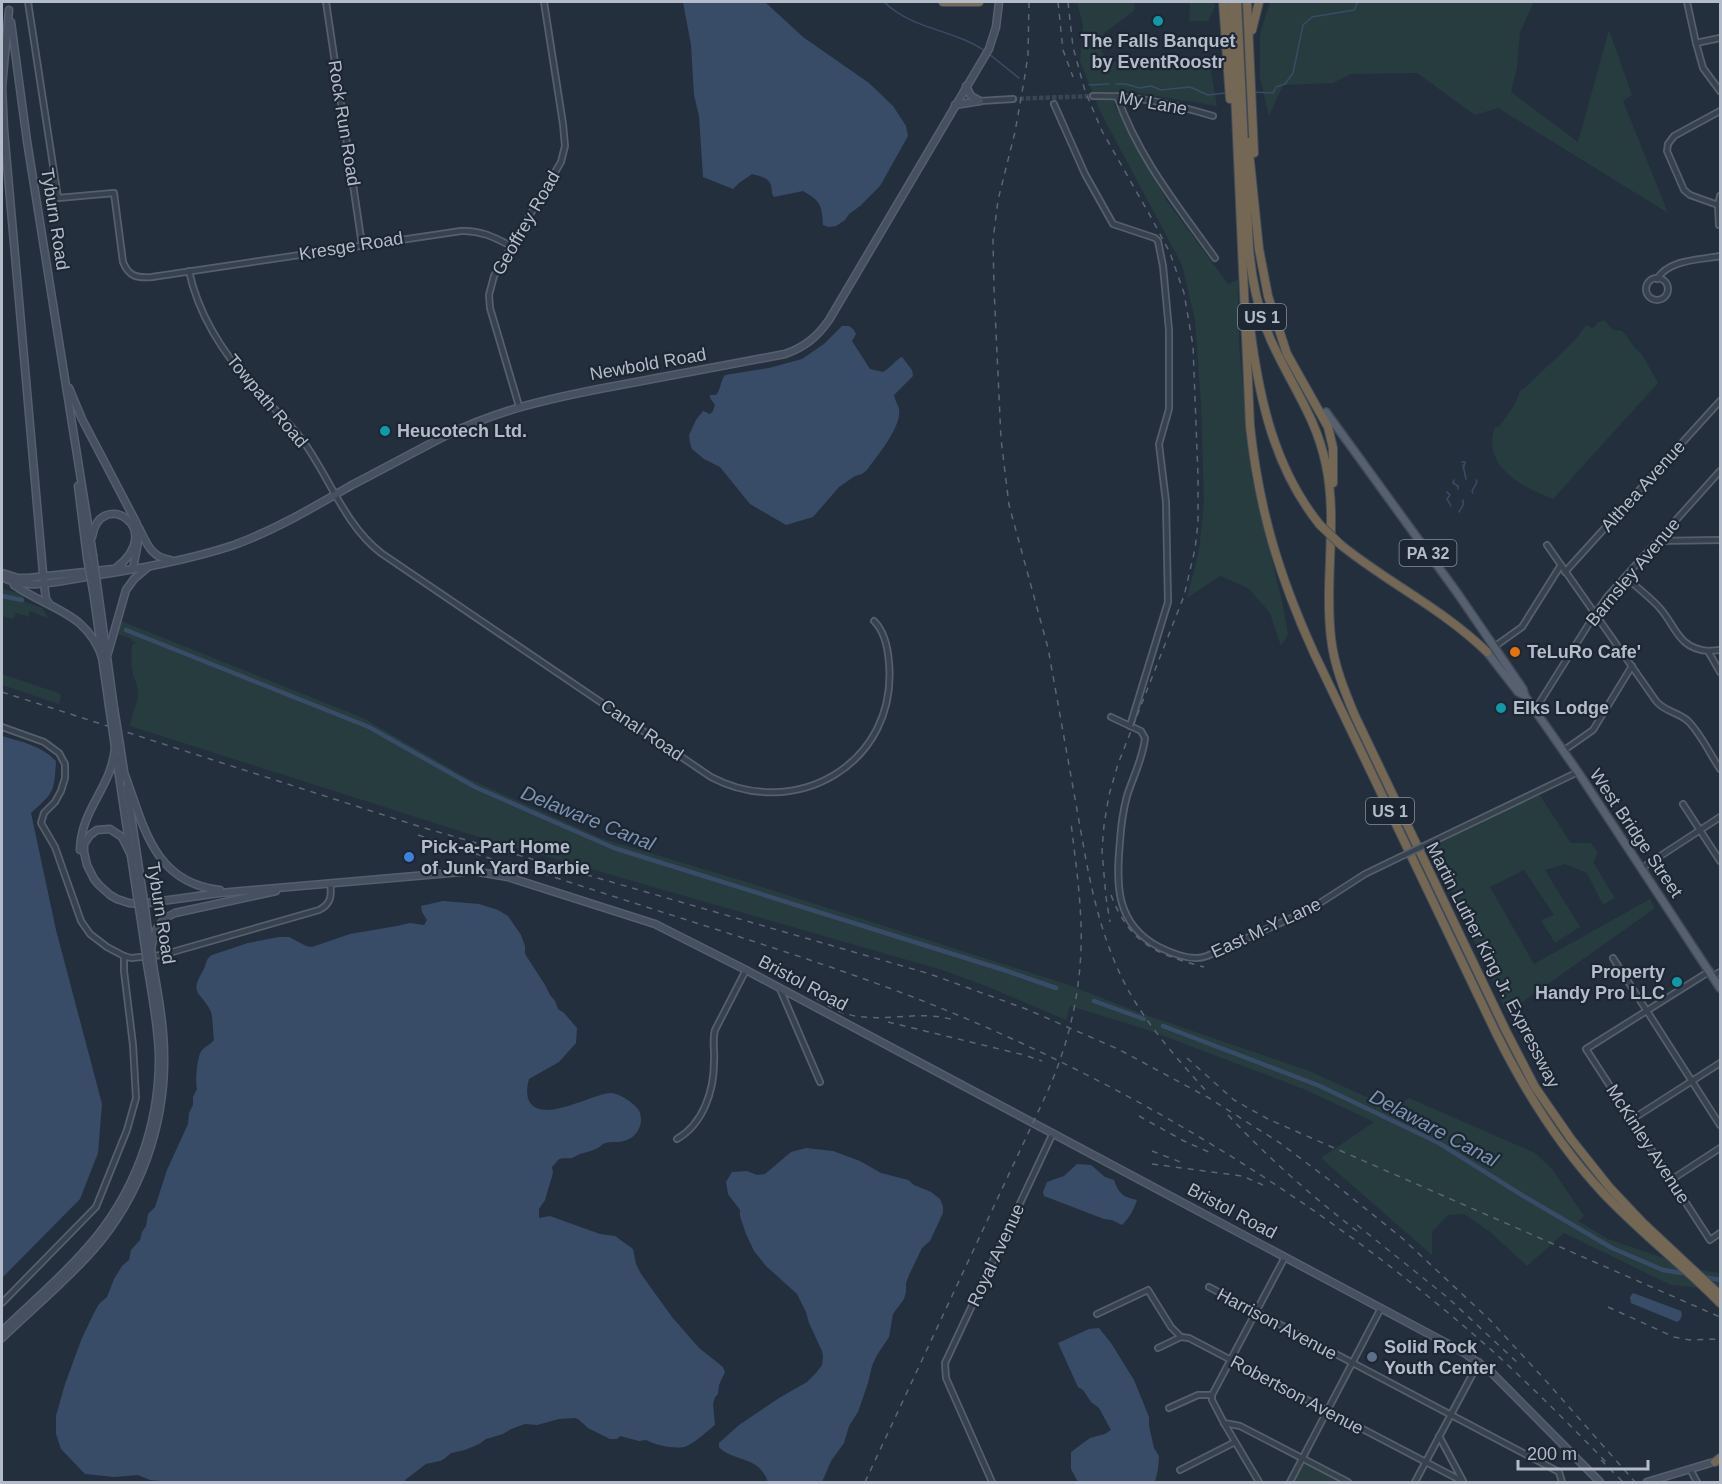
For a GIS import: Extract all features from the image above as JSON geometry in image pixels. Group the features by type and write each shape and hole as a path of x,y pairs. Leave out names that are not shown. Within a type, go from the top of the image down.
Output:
{"highway":[{"path":"943,2 979,2"},
{"path":"1222,2 1240,83"},
{"path":"1231,2 1241,101 1247,130 1265,285 1287,354 1321,412 1329,432 1334,462 1331,520"},
{"path":"1237,2 1241,101 1242,331 1249,411"},
{"path":"1247,2 1250,61"},
{"path":"1240,83 1250,61 1252,30 1259,2"},
{"name":"Martin Luther King Jr. Expressway","path":"1241,101 1249,411 1255,470 1278,563 1294,609 1501,1042 1540,1112 1573,1158 1621,1211 1720,1295"},
{"name":"Martin Luther King Jr. Expressway","path":"1241,101 1253,281 1272,343 1305,403 1318,434 1329,477 1330,637 1340,680 1531,1080 1561,1127 1600,1177 1720,1304"},
{"path":"1245,296 1260,388 1277,450 1297,493 1320,525 1341,545 1447,618 1487,652"},
{"path":"1278,329 1301,374 1326,412"}],"main road":[{"name":"Tyburn Road","path":"8,2 27,141 92,543 90,556"},
{"name":"Newbold Road","path":"44,581 132,569 211,552 254,536 445,435 483,418 519,406 617,385 785,354 809,343 829,320 989,49 996,27 999,2"},
{"path":"9,10 3,60 3,130 44,581 46,599 50,605"},
{"path":"966,86 971,96 980,101"},
{"path":"955,105 980,101"},
{"path":"65,375 82,419 153,553 164,559 176,561"},
{"name":"West Bridge Street","path":"1326,412 1495,646 1523,689 1525,696 1578,772 1720,988"},
{"name":"Tyburn Road","path":"74,440 80,509 90,556 132,857 140,895"},
{"path":"92,543 94,528 105,516 118,514 128,520 134,528 135,541 128,556 116,568"},
{"path":"132,569 138,542 137,524"},
{"path":"105,660 126,590 134,579 153,565"},
{"name":"Newbold Road","path":"44,581 116,568 132,569"},
{"path":"2,575 44,581"},
{"path":"2,575 67,614 86,629 98,645 105,660"},
{"path":"11,582 25,584 44,581"},
{"name":"West Bridge Street","path":"1487,652 1518,692 1525,696"},
{"name":"Tyburn Road","path":"2,1331 95,1240 122,1200 140,1163 153,1117 159,1070 157,1029 125,775 117,746"},
{"path":"117,746 110,772 86,818 80,838 82,862 94,885 111,899 120,903 149,907 268,889"},
{"path":"125,775 151,844 170,870 192,883 212,890 268,889"},
{"path":"132,857 122,837 110,829 97,830 84,844 85,858 94,879 110,895 124,902 148,903 268,889"},
{"name":"Bristol Road","path":"268,889 460,871 495,874 655,924 746,970 1463,1352 1490,1371 1600,1482"},
{"path":"148,949 157,926 175,912 253,897 289,887"},
{"name":"Tyburn Road","path":"2,1338 94,1249 123,1209 142,1171 157,1125 164,1077 163,1035 150,965"},
{"path":"1647,1482 1719,1460"}],"street":[{"name":"Kresge Road","path":"28,2 58,198 114,193 123,262 129,273 140,278 441,233 470,231 493,236 511,246"},
{"name":"Rock Run Road","path":"326,2 362,245"},
{"name":"Geoffrey Road","path":"519,406 489,301 494,276 558,169 564,152 565,137 544,2"},
{"path":"1687,2 1703,68 1720,91"},
{"path":"1696,43 1720,38"},
{"name":"My Lane","path":"1093,96 1117,96 1160,102 1213,116"},
{"path":"1117,96 1149,166 1215,258"},
{"path":"980,101 1013,99"},
{"path":"1054,104 1085,174 1113,224 1155,238 1158,241 1163,266 1169,330 1169,409 1159,444 1166,502 1168,602 1130,726 1112,717"},
{"path":"1718,205 1690,195 1684,190 1667,148 1672,137 1720,111"},
{"path":"1719,225 1720,196"},
{"path":"1657,279 1663,280 1668,289 1666,296 1659,300 1651,298 1647,292 1649,282 1657,279 1662,272 1675,264 1720,256"},
{"name":"Towpath Road","path":"189,271 210,326 226,353 250,384 302,440 335,495"},
{"name":"Althea Avenue","path":"1565,572 1720,401"},
{"name":"Barnsley Avenue","path":"1535,710 1595,614 1720,471"},
{"name":"Canal Road","path":"335,495 360,534 381,553 703,771 739,789 773,793 808,787 837,773 866,746 883,715 890,681 887,645 880,627 874,621"},
{"path":"1657,541 1720,540"},
{"path":"1547,545 1659,705 1683,717 1690,724 1720,769"},
{"path":"1487,652 1522,627 1561,565"},
{"path":"1625,577 1658,606 1682,641 1694,649 1720,650"},
{"path":"1708,651 1720,672"},
{"path":"1563,751 1593,730 1632,666"},
{"name":"East M-Y Lane","path":"1130,726 1143,732 1145,738 1123,815 1117,868 1118,892 1133,925 1145,937 1160,947 1198,959 1310,910 1365,874 1578,772"},
{"path":"2,727 44,742 59,753 65,764 65,778 55,802 43,816 42,827 55,847 81,921 100,943 124,957 139,958 169,954 319,909 330,900 332,893 330,883"},
{"path":"1683,804 1720,861"},
{"path":"1642,868 1720,817"},
{"path":"2,1303 96,1207 127,1130 136,1098 124,957"},
{"path":"1613,958 1720,1125"},
{"path":"678,1139 699,1120 704,1108 713,1077 715,1030 746,970"},
{"path":"1647,1011 1712,974 1720,972"},
{"path":"780,989 819,1082"},
{"name":"McKinley Avenue","path":"1647,1011 1586,1049 1710,1240 1720,1233"},
{"path":"1631,1120 1720,1064"},
{"name":"Royal Avenue","path":"992,1482 946,1378 945,1363 1053,1133"},
{"path":"1671,1180 1720,1148"},
{"path":"1258,1482 1224,1423 1212,1400 1212,1395 1285,1257"},
{"name":"Harrison Avenue","path":"1209,1287 1559,1472 1562,1482"},
{"path":"1097,1314 1148,1290 1181,1337 1158,1348"},
{"path":"1290,1482 1381,1308"},
{"name":"Robertson Avenue","path":"1181,1337 1189,1338 1463,1482"},
{"path":"1415,1482 1479,1362"},
{"path":"1169,1408 1198,1395 1212,1395"},
{"path":"1224,1423 1240,1426 1348,1482"},
{"path":"1439,1436 1463,1482"},
{"path":"1179,1470 1235,1442"},
{"path":"1690,1469 1697,1482"}],"green space":[{"path":"1077,2 1134,2 1135,10 1103,34 1102,52 1110,62 1209,61 1217,106 1120,90 1114,104 1167,201 1228,284 1238,280 1239,344 1251,474 1288,634 1281,646 1270,613 1248,588 1220,576 1187,598 1199,550 1204,502 1201,403 1195,320 1182,265 1100,111 1080,61 1083,25"},
{"path":"1189,2 1214,2 1215,7 1208,21 1189,21"},
{"path":"1270,2 1534,2 1520,32 1517,68 1511,92 1578,142 1609,30 1632,95 1623,101 1668,213 1498,108 1475,115 1417,73 1351,74 1333,83 1283,85 1269,116 1260,78 1260,34"},
{"path":"1604,320 1613,330 1622,331 1641,353 1658,383 1553,499 1517,481 1499,464 1492,441 1495,427 1499,427 1515,404 1520,391 1569,346 1587,325 1591,328 1595,327 1597,323"},
{"path":"2,589 24,594 23,601 42,608 48,618 29,611 29,617 16,613 13,619 2,616"},
{"path":"121,621 363,718 467,778 603,839 740,880 1069,985 1140,1013 1309,1071 1393,1109 1409,1098 1535,1153 1552,1169 1584,1216 1578,1221 1608,1239 1699,1270 1720,1273 1720,1290 1671,1285 1564,1233 1527,1266 1489,1231 1464,1214 1448,1215 1432,1232 1432,1255 1321,1158 1374,1122 1306,1090 1145,1029 1070,1006 1066,1020 942,970 472,835 130,726 138,697 131,660 132,645 136,643 118,634"},
{"path":"2,674 61,694 59,704 2,685"},
{"path":"1537,791 1571,843 1591,843 1598,853 1593,862 1615,898 1603,905 1587,873 1565,864 1545,870 1580,927 1555,943 1541,920 1554,915 1524,870 1490,887 1534,964 1650,899 1655,908 1507,1013 1430,843"},
{"path":"1306,1464 1342,1482 1294,1482"}],"water":[{"path":"683,2 765,2 803,37 869,83 893,106 906,126 908,136 880,186 845,220 836,226 823,225 821,208 813,198 803,191 774,197 769,182 752,174 733,189 703,177 691,45"},
{"path":"842,326 849,326 854,330 856,334 852,341 870,369 883,372 902,357 912,370 913,376 894,395 899,409 897,424 867,470 839,487 813,517 786,525 750,504 720,467 704,459 692,449 689,435 703,411 710,414 713,411 715,405 710,395 716,395 725,375 769,368 802,359 824,344"},
{"path":"2,736 37,748 56,761 51,791 31,813 56,930 102,1104 98,1153 80,1199 2,1278"},
{"path":"443,901 479,904 508,916 521,935 525,954 558,1009 577,1028 576,1043 559,1062 529,1079 527,1096 529,1101 536,1108 556,1109 611,1093 628,1100 639,1110 641,1122 632,1137 622,1142 605,1143 572,1158 558,1160 552,1167 553,1173 545,1200 539,1209 539,1218 550,1216 600,1234 615,1236 633,1249 641,1274 672,1317 699,1348 723,1367 725,1372 713,1404 715,1425 696,1441 684,1447 674,1447 620,1436 617,1439 610,1439 588,1428 575,1418 559,1419 537,1425 525,1424 465,1450 451,1453 440,1461 426,1464 405,1482 175,1482 150,1480 138,1475 114,1477 85,1474 61,1449 56,1434 56,1416 82,1338 99,1304 107,1297 114,1279 129,1260 131,1250 140,1240 148,1214 155,1207 167,1170 188,1124 193,1097 197,1089 196,1075 199,1058 202,1050 214,1040 211,1012 197,989 208,958 248,943 279,937 289,937 312,947 350,934 410,923 424,925 427,920 421,906"},
{"path":"806,1148 833,1151 860,1161 881,1173 908,1180 940,1199 943,1213 930,1241 922,1248 909,1275 904,1299 893,1314 889,1337 872,1366 858,1412 822,1482 768,1482 755,1464 729,1454 719,1447 719,1443 739,1425 807,1382 822,1365 823,1357 797,1294 766,1266 754,1251 746,1234 740,1210 728,1194 726,1182 732,1172 747,1171 757,1175 765,1174 791,1152"},
{"path":"1077,1164 1091,1165 1105,1177 1114,1180 1122,1194 1137,1200 1122,1225 1044,1196 1043,1192 1047,1182 1064,1176"},
{"path":"1633,1293 1681,1311 1680,1320 1677,1322 1631,1303 1630,1297"},
{"path":"1099,1328 1134,1380 1149,1417 1154,1448 1159,1456 1155,1482 1078,1482 1071,1469 1071,1452 1090,1438 1111,1430 1099,1408 1078,1387 1058,1343 1089,1329"}],"waterway":[{"path":"884,2 895,11 920,24 960,38 985,51"},
{"path":"1254,92 1273,93 1276,87 1285,84 1293,73 1303,25 1312,17 1354,10 1358,2"},
{"path":"989,54 1019,78"},
{"path":"1089,85 1109,84"},
{"path":"1116,84 1140,88 1151,86 1161,90 1190,87 1208,95 1225,93"},
{"path":"1462,462 1465,462 1464,466"},
{"path":"1463,465 1466,479"},
{"path":"1454,480 1453,483 1458,486 1458,489"},
{"path":"1473,493 1476,480"},
{"path":"1447,492 1450,495 1447,499 1451,506"},
{"path":"1459,512 1463,500"},
{"name":"Delaware Canal","path":"2,596 22,600"},
{"name":"Delaware Canal","path":"126,630 369,727 475,787 614,848 1056,988"},
{"name":"Delaware Canal","path":"1094,1001 1144,1019"},
{"name":"Delaware Canal","path":"1163,1026 1320,1086 1439,1143 1612,1248 1663,1270 1682,1273"},
{"name":"Delaware Canal","path":"1704,1277 1720,1280"}],"tunnel":[{"path":"1013,99 1093,96"}],"railway":[{"path":"1029,2 1028,55 1015,132 998,200 993,240 1001,439 1009,505 1048,648 1086,860 1103,929 1115,963 1139,1008 1167,1046 1208,1093"},
{"path":"1058,2 1063,50 1073,77"},
{"path":"1068,2 1073,47 1085,91 1102,131 1170,253 1184,293 1193,346 1198,476 1198,523 1195,549 1184,596 1118,764 1109,795 1102,851 1110,922"},
{"path":"2,692 421,827 930,974 1026,1009 1118,1049 1209,1098 1280,1143 1402,1238 1490,1320 1635,1482"},
{"path":"865,1482 1045,1097 1068,1034 1077,991 1081,947 1080,900 1071,823"},
{"path":"418,835 504,863"},
{"path":"498,859 775,948 899,992 1033,1048 1174,1122 1309,1207 1437,1303 1497,1355 1607,1463"},
{"path":"1111,895 1118,912 1136,936 1158,951 1204,967"},
{"path":"817,999 839,1011 860,1017 927,1016 954,1020"},
{"path":"888,1022 1042,1061"},
{"path":"1187,1058 1234,1100 1268,1119 1720,1317"},
{"path":"1228,1115 1292,1178 1362,1235"},
{"path":"1139,1116 1211,1153"},
{"path":"1152,1151 1183,1163"},
{"path":"1152,1164 1242,1176 1263,1185"},
{"path":"1357,1225 1447,1297 1519,1364"},
{"path":"1608,1307 1674,1337 1690,1340 1720,1339"},
{"path":"1601,1460 1623,1482"}],"place":[{"name":"The Falls Banquet by EventRoostr","path":"1158,21"},
{"name":"Heucotech Ltd.","path":"385,431"},
{"name":"TeLuRo Cafe'","path":"1515,652"},
{"name":"Elks Lodge","path":"1501,708"},
{"name":"Pick-a-Part Home of Junk Yard Barbie","path":"409,857"},
{"name":"Property Handy Pro LLC","path":"1677,982"},
{"name":"Solid Rock Youth Center","path":"1372,1357"}]}
